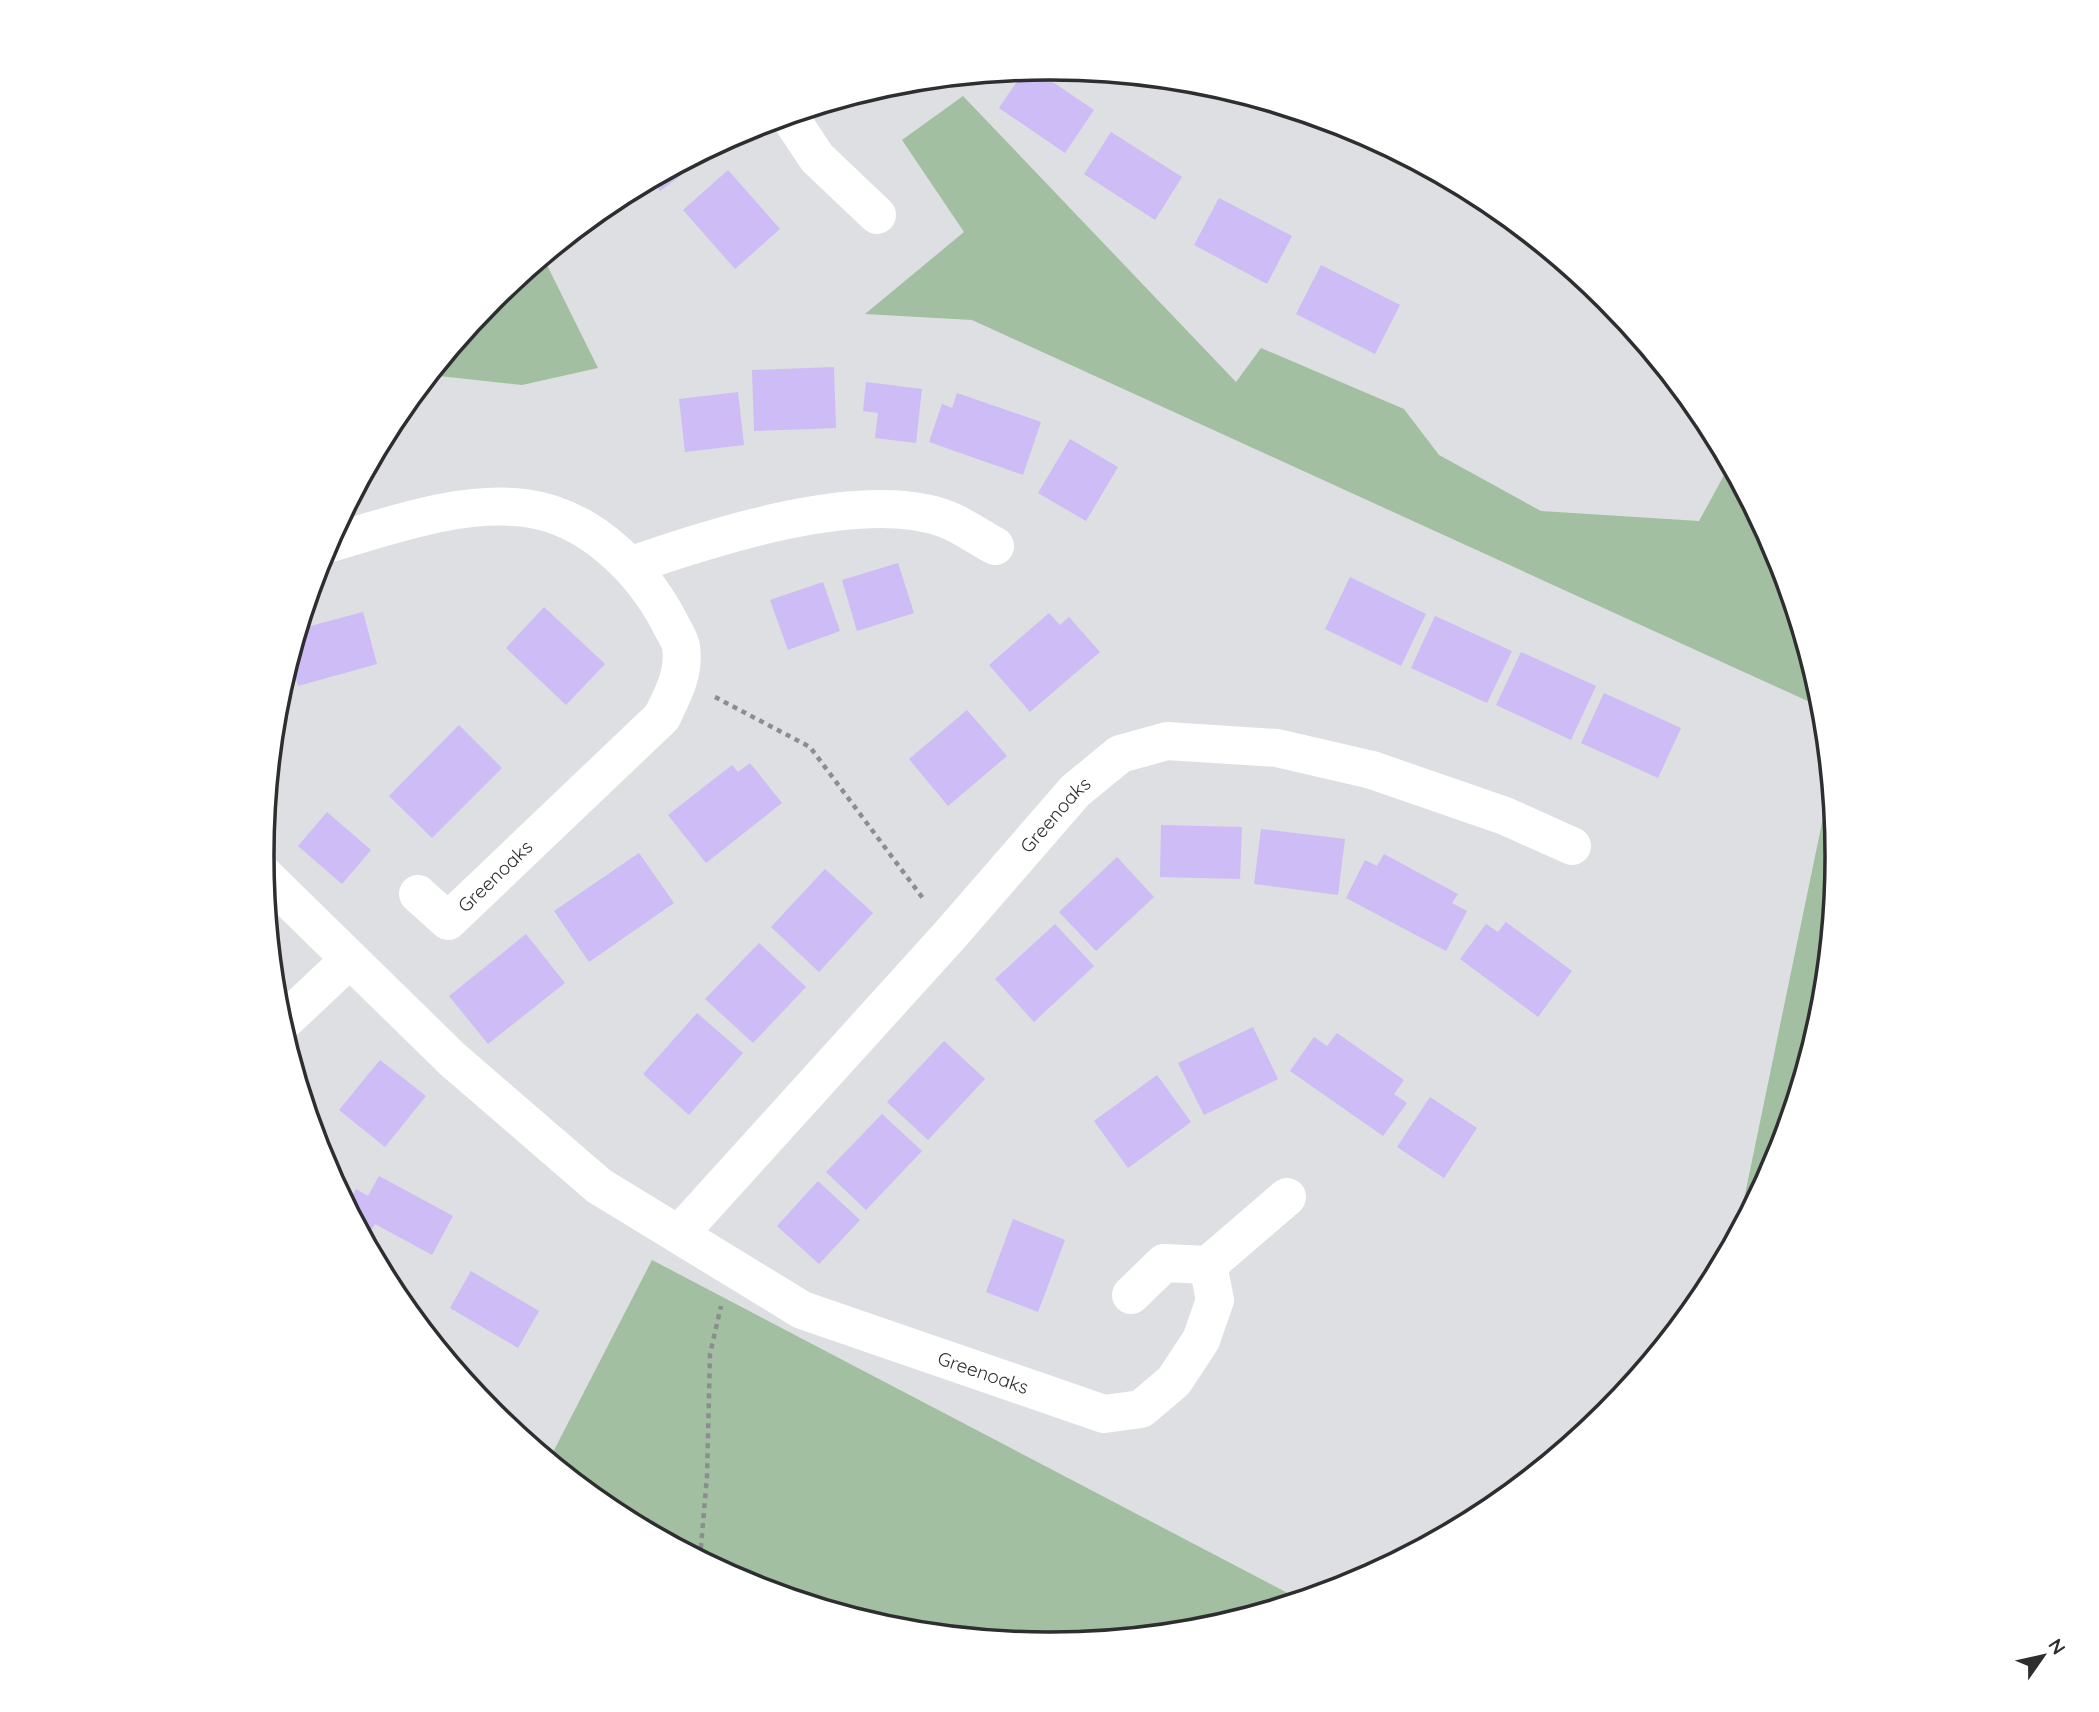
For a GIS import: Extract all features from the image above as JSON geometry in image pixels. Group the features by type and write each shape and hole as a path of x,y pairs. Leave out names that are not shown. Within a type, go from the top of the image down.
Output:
{"street":[{"path":"794,124 817,158 877,215"},
{"name":"Greenoaks","path":"342,540 431,515 484,508 527,508 577,524 632,565 661,605 681,645 680,679 662,717 448,921 418,894"},
{"path":"632,565 714,536 797,518 881,509 942,518 995,546"},
{"name":"Greenoaks","path":"680,1233 950,935 1075,791 1120,754 1167,741 1277,748 1372,770 1505,816 1572,846"},
{"name":"Greenoaks","path":"275,886 452,1059 599,1186 680,1233 802,1310 1104,1414 1141,1409 1174,1381 1201,1340 1215,1300 1208,1265"},
{"path":"291,1015 349,960"},
{"path":"1131,1295 1164,1264 1208,1265 1287,1197"}],"path":[{"path":"680,679 810,747 950,935"},
{"path":"701,1549 707,1476 710,1354 722,1305 739,1271"}],"green space":[{"path":"963,96 1236,382 1261,348 1404,409 1439,455 1541,511 1699,521 1724,474 1766,559 1784,607 1799,655 1809,702 972,320 865,314 964,232 902,140"},
{"path":"547,265 598,368 522,385 440,376 501,308"},
{"path":"1823,816 1823,907 1810,1007 1799,1057 1784,1105 1743,1202"},
{"path":"652,1260 1288,1593 1201,1617 1100,1630 999,1630 898,1617 800,1590 707,1552 619,1501 553,1452"}],"building":[{"path":"1050,80 1094,110 1065,153 999,108 1017,81"},
{"path":"1111,132 1182,177 1155,220 1084,174"},
{"path":"689,170 660,191 657,187"},
{"path":"728,170 780,229 735,269 683,210"},
{"path":"1219,198 1292,236 1267,284 1194,245"},
{"path":"1321,265 1400,305 1375,354 1296,314"},
{"path":"834,367 836,428 754,431 752,370"},
{"path":"866,382 922,389 916,443 875,438 878,413 863,411"},
{"path":"738,392 744,445 685,452 679,399"},
{"path":"957,393 1041,422 1023,475 929,442 942,404 952,408"},
{"path":"1070,439 1118,467 1086,521 1038,493"},
{"path":"898,563 914,613 857,631 842,580"},
{"path":"1350,577 1426,614 1401,666 1325,629"},
{"path":"823,582 840,631 788,650 770,600"},
{"path":"544,607 605,664 566,705 506,648"},
{"path":"363,612 377,664 298,686 295,676 309,626"},
{"path":"1049,613 1060,625 1069,617 1100,652 1030,712 989,665"},
{"path":"1435,616 1512,651 1487,703 1411,668"},
{"path":"1521,652 1596,686 1571,740 1496,705"},
{"path":"1604,693 1681,728 1658,778 1581,743"},
{"path":"967,710 1007,756 948,806 909,759"},
{"path":"459,725 502,768 432,838 389,796"},
{"path":"750,763 782,803 706,863 668,815 732,765 738,772"},
{"path":"327,812 371,850 342,884 298,846"},
{"path":"1161,825 1242,827 1240,879 1160,877"},
{"path":"1261,829 1345,839 1338,895 1254,884"},
{"path":"639,853 674,903 589,962 554,911"},
{"path":"1384,854 1458,894 1452,903 1467,911 1446,951 1346,898 1365,860 1377,866"},
{"path":"1117,857 1154,897 1096,951 1059,912"},
{"path":"825,869 873,913 819,972 771,927"},
{"path":"1506,922 1572,971 1538,1017 1460,959 1486,924 1498,932"},
{"path":"1055,924 1094,966 1034,1022 995,979"},
{"path":"526,934 565,983 488,1044 449,996"},
{"path":"759,943 806,987 753,1043 705,999"},
{"path":"697,1013 743,1053 689,1115 643,1074"},
{"path":"1253,1027 1278,1079 1204,1115 1178,1063"},
{"path":"1337,1033 1404,1080 1394,1094 1407,1103 1383,1136 1290,1071 1314,1037 1327,1046"},
{"path":"944,1041 985,1079 928,1140 887,1102"},
{"path":"380,1060 426,1096 385,1147 339,1110"},
{"path":"1157,1075 1191,1122 1128,1168 1094,1121"},
{"path":"1430,1097 1477,1128 1444,1178 1397,1147"},
{"path":"882,1114 922,1151 866,1210 826,1172"},
{"path":"379,1176 453,1216 432,1255 375,1224 371,1231 353,1196 356,1189 368,1196"},
{"path":"818,1181 860,1220 819,1264 777,1226"},
{"path":"1013,1219 1065,1240 1038,1312 986,1292"},
{"path":"471,1271 539,1311 518,1348 450,1308"}]}
